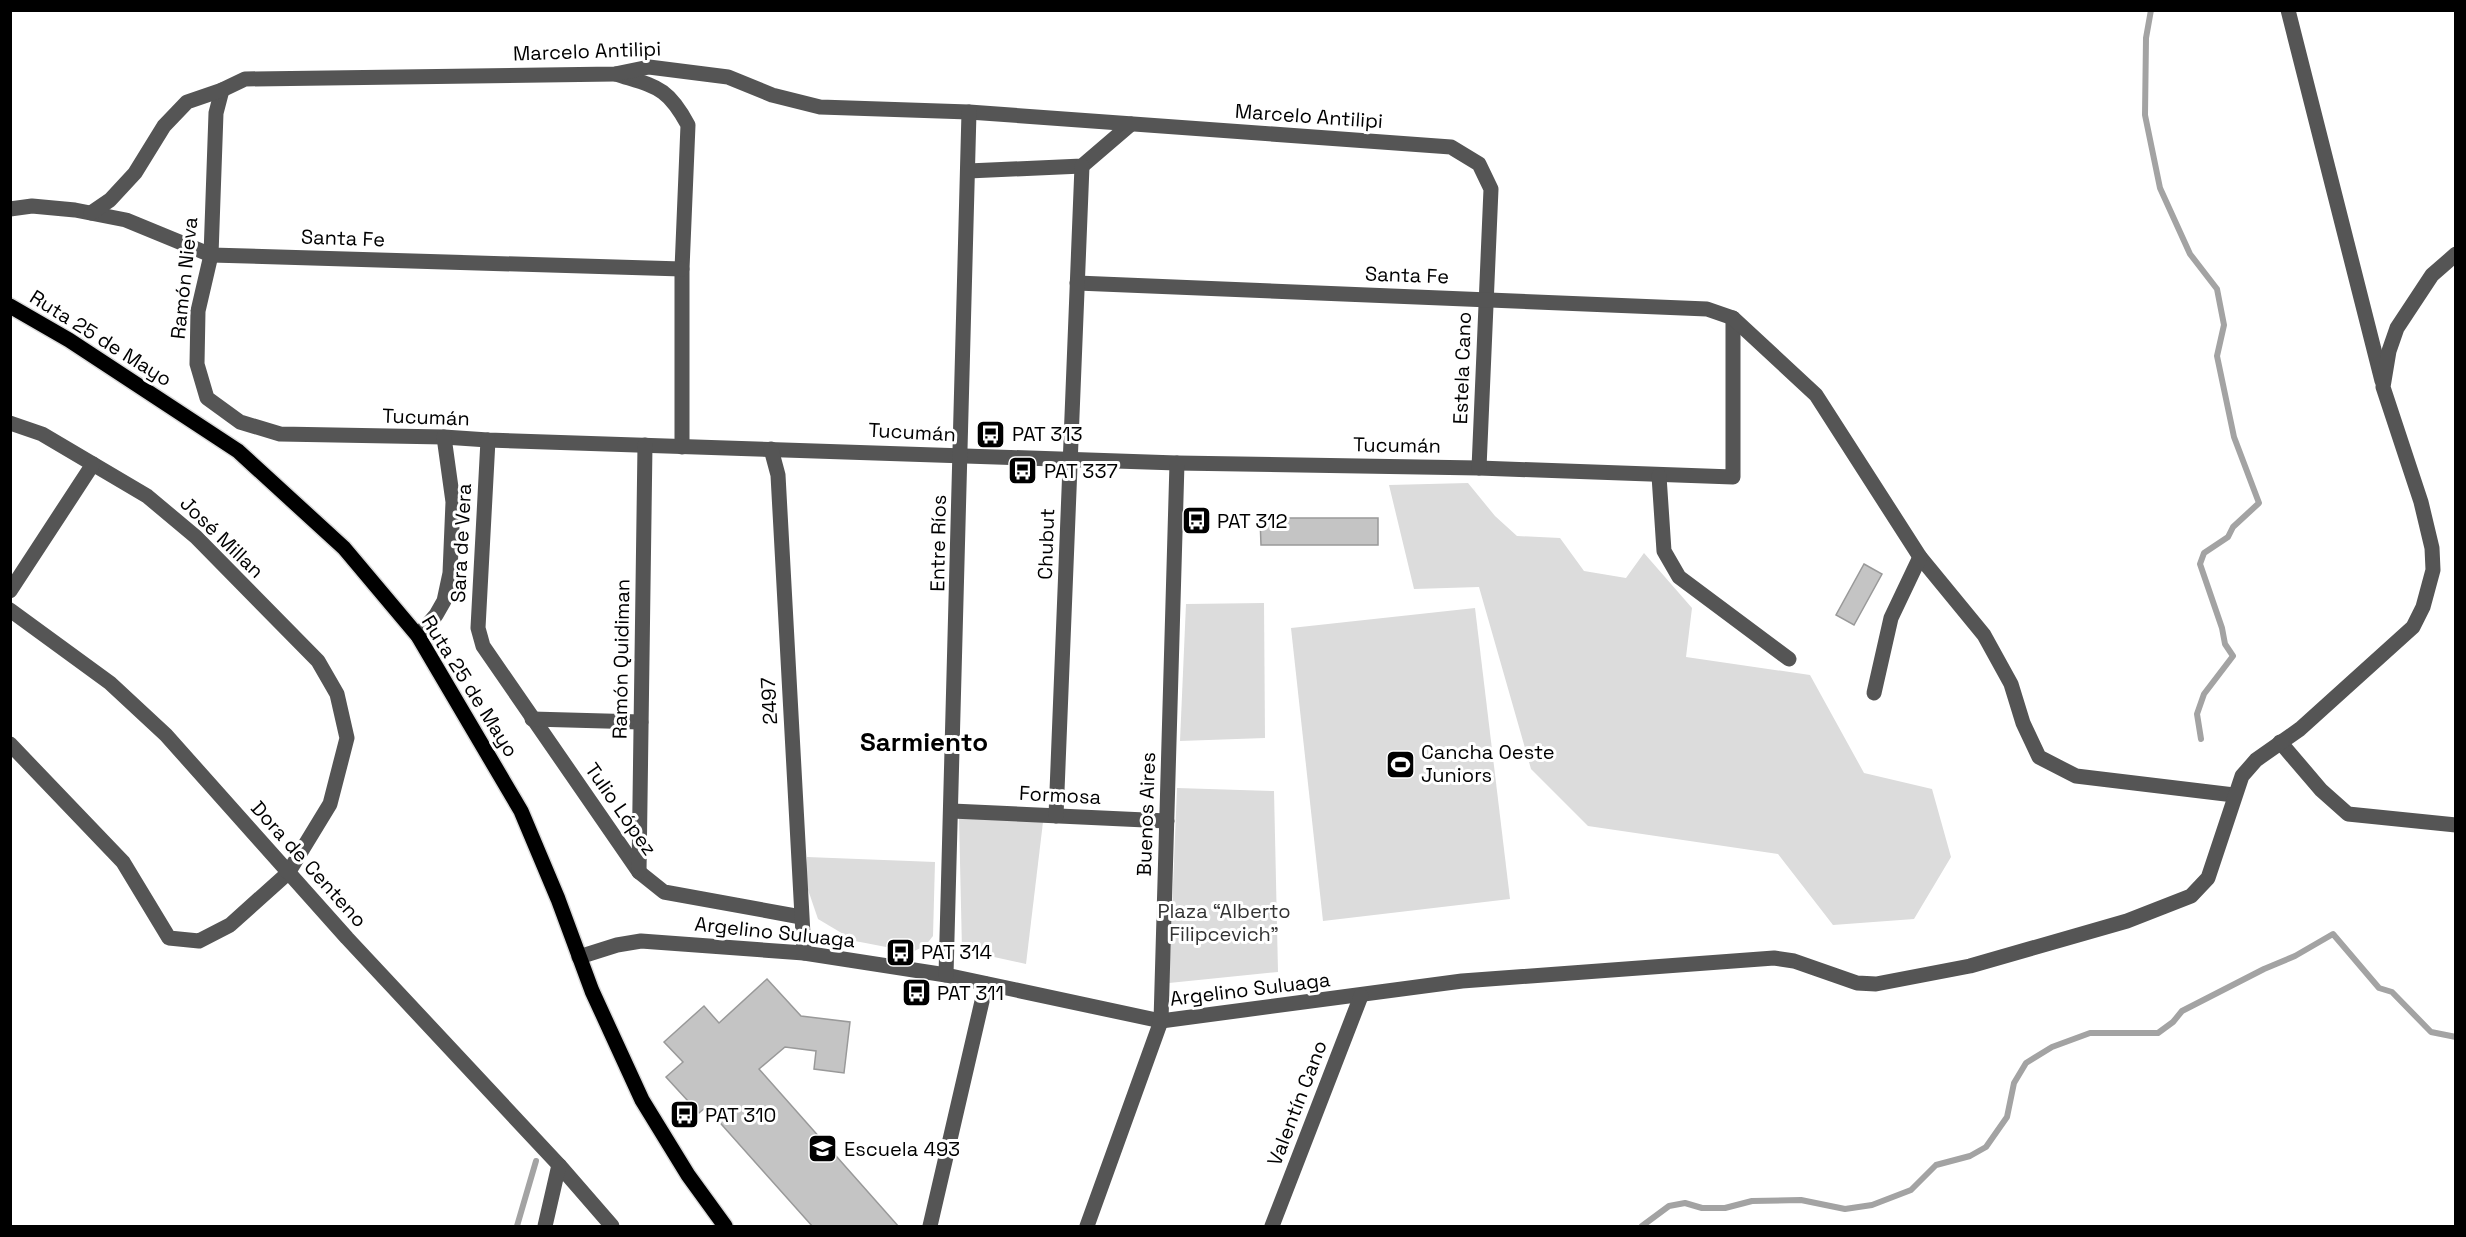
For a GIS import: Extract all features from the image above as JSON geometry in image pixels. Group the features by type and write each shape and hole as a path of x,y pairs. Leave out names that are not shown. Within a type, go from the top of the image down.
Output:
{"main road":[{"name":"Ruta 25 de Mayo","path":"10,306 69,340 238,451 344,548 418,636 521,811 558,899 592,991 642,1100 688,1175 725,1227"}],"street":[{"name":"Argelino Suluaga","path":"579,957 641,941 804,953 946,975 1161,1021 1462,981 1774,958 1794,961 1857,983 1876,984 1970,966 2127,921 2191,896 2208,878 2242,776 2256,760 2300,729 2413,627 2430,588 2433,570 2432,548 2421,502 2383,387 2288,10"},
{"name":"Marcelo Antilipi","path":"92,213 110,200 135,173 164,126 187,102 245,79 615,74 649,67 729,77 772,94 820,107 969,112 1451,147 1479,164"},
{"path":"615,74 658,88 677,105 688,125 682,269 682,447"},
{"name":"Ramón Nieva","path":"207,398 197,364 198,311 211,255 216,113 222,90"},
{"name":"Entre Ríos","path":"946,975 969,112"},
{"path":"968,171 1082,166 1131,124"},
{"name":"Estela Cano","path":"1479,164 1491,189 1479,468"},
{"name":"Chubut","path":"1056,816 1082,166"},
{"name":"Santa Fe","path":"10,209 32,206 92,213 126,220 211,255 682,269"},
{"path":"2383,387 2389,351 2397,328 2432,275 2456,254"},
{"name":"Santa Fe","path":"1077,283 1707,309 1733,318"},
{"path":"1733,318 1816,395 1920,557 1984,635 2012,684 2023,723 2039,757 2076,776 2234,795"},
{"name":"Tucumán","path":"207,398 240,422 280,434 444,437 1177,463 1479,468 1733,477 1733,318"},
{"name":"José Millan","path":"10,423 42,434 147,496 196,537 318,661 337,694 346,738 330,804 288,873"},
{"path":"418,636 440,608 450,573 453,502 444,437"},
{"name":"Sara de Vera","path":"483,646 478,628 488,440"},
{"name":"Ramón Quidiman","path":"639,872 645,445"},
{"name":"2497","path":"771,448 778,475 804,953"},
{"name":"Buenos Aires","path":"1087,1227 1161,1021 1177,463"},
{"path":"10,591 93,464"},
{"path":"1659,476 1664,551 1679,577 1789,659"},
{"path":"1874,693 1891,618 1920,557"},
{"name":"Dora de Centeno","path":"10,610 110,683 166,735 288,873 559,1165 612,1227"},
{"name":"Tulio López","path":"483,646 639,872 664,892 801,917"},
{"path":"532,719 641,722"},
{"path":"2280,742 2321,790 2348,814 2456,825"},
{"path":"10,744 123,862 169,938 199,941 230,925 288,873"},
{"name":"Formosa","path":"952,811 1167,821"},
{"path":"930,1227 986,984"},
{"name":"Valentín Cano","path":"1272,1227 1361,996"},
{"path":"545,1227 559,1165"}],"green space":[{"path":"1468,483 1495,516 1517,536 1560,538 1584,571 1626,578 1644,553 1692,608 1686,657 1810,675 1864,773 1932,789 1951,857 1914,919 1833,925 1778,854 1588,826 1531,769 1479,587 1414,589 1389,485"},
{"path":"1264,603 1265,738 1180,741 1186,604"},
{"name":"Cancha Oeste Juniors","path":"1475,608 1510,899 1323,921 1291,628"},
{"name":"Plaza “Alberto Filipcevich”","path":"1177,788 1274,791 1278,972 1169,983"},
{"path":"959,818 1043,822 1026,964 962,950"},
{"path":"807,857 935,862 933,936 925,946 912,952 855,941 818,919 805,881"}],"building":[{"path":"1260,518 1378,518 1378,545 1261,545"},
{"path":"1864,564 1882,574 1854,625 1836,615"},
{"path":"767,979 801,1016 850,1022 844,1073 814,1069 816,1051 785,1047 759,1069 899,1227 813,1227 706,1107 699,1113 666,1077 683,1062 664,1042 704,1006 719,1023"}],"waterway":[{"path":"2151,10 2146,38 2145,115 2160,188 2190,254 2217,289 2224,325 2217,356 2234,437 2259,503 2233,527 2228,537 2204,553 2200,564 2222,628 2225,644 2233,656 2204,694 2197,714 2201,739"},
{"path":"1642,1226 1669,1206 1685,1203 1702,1208 1725,1208 1752,1201 1801,1200 1845,1209 1872,1205 1911,1190 1936,1165 1970,1156 1986,1147 2007,1117 2014,1083 2026,1063 2052,1047 2090,1033 2158,1033 2173,1022 2182,1011 2264,969 2295,956 2333,934 2379,988 2392,992 2431,1032 2456,1037"},
{"path":"517,1226 536,1161"}],"place":[{"name":"PAT 313","path":"991,434"},
{"name":"PAT 337","path":"1023,471"},
{"name":"PAT 312","path":"1196,521"},
{"name":"Cancha Oeste Juniors","path":"1400,764"},
{"name":"PAT 314","path":"900,952"},
{"name":"PAT 311","path":"916,993"},
{"name":"PAT 310","path":"684,1115"},
{"name":"Escuela 493","path":"823,1149"}],"district":[{"name":"Sarmiento","path":"924,742"}]}
